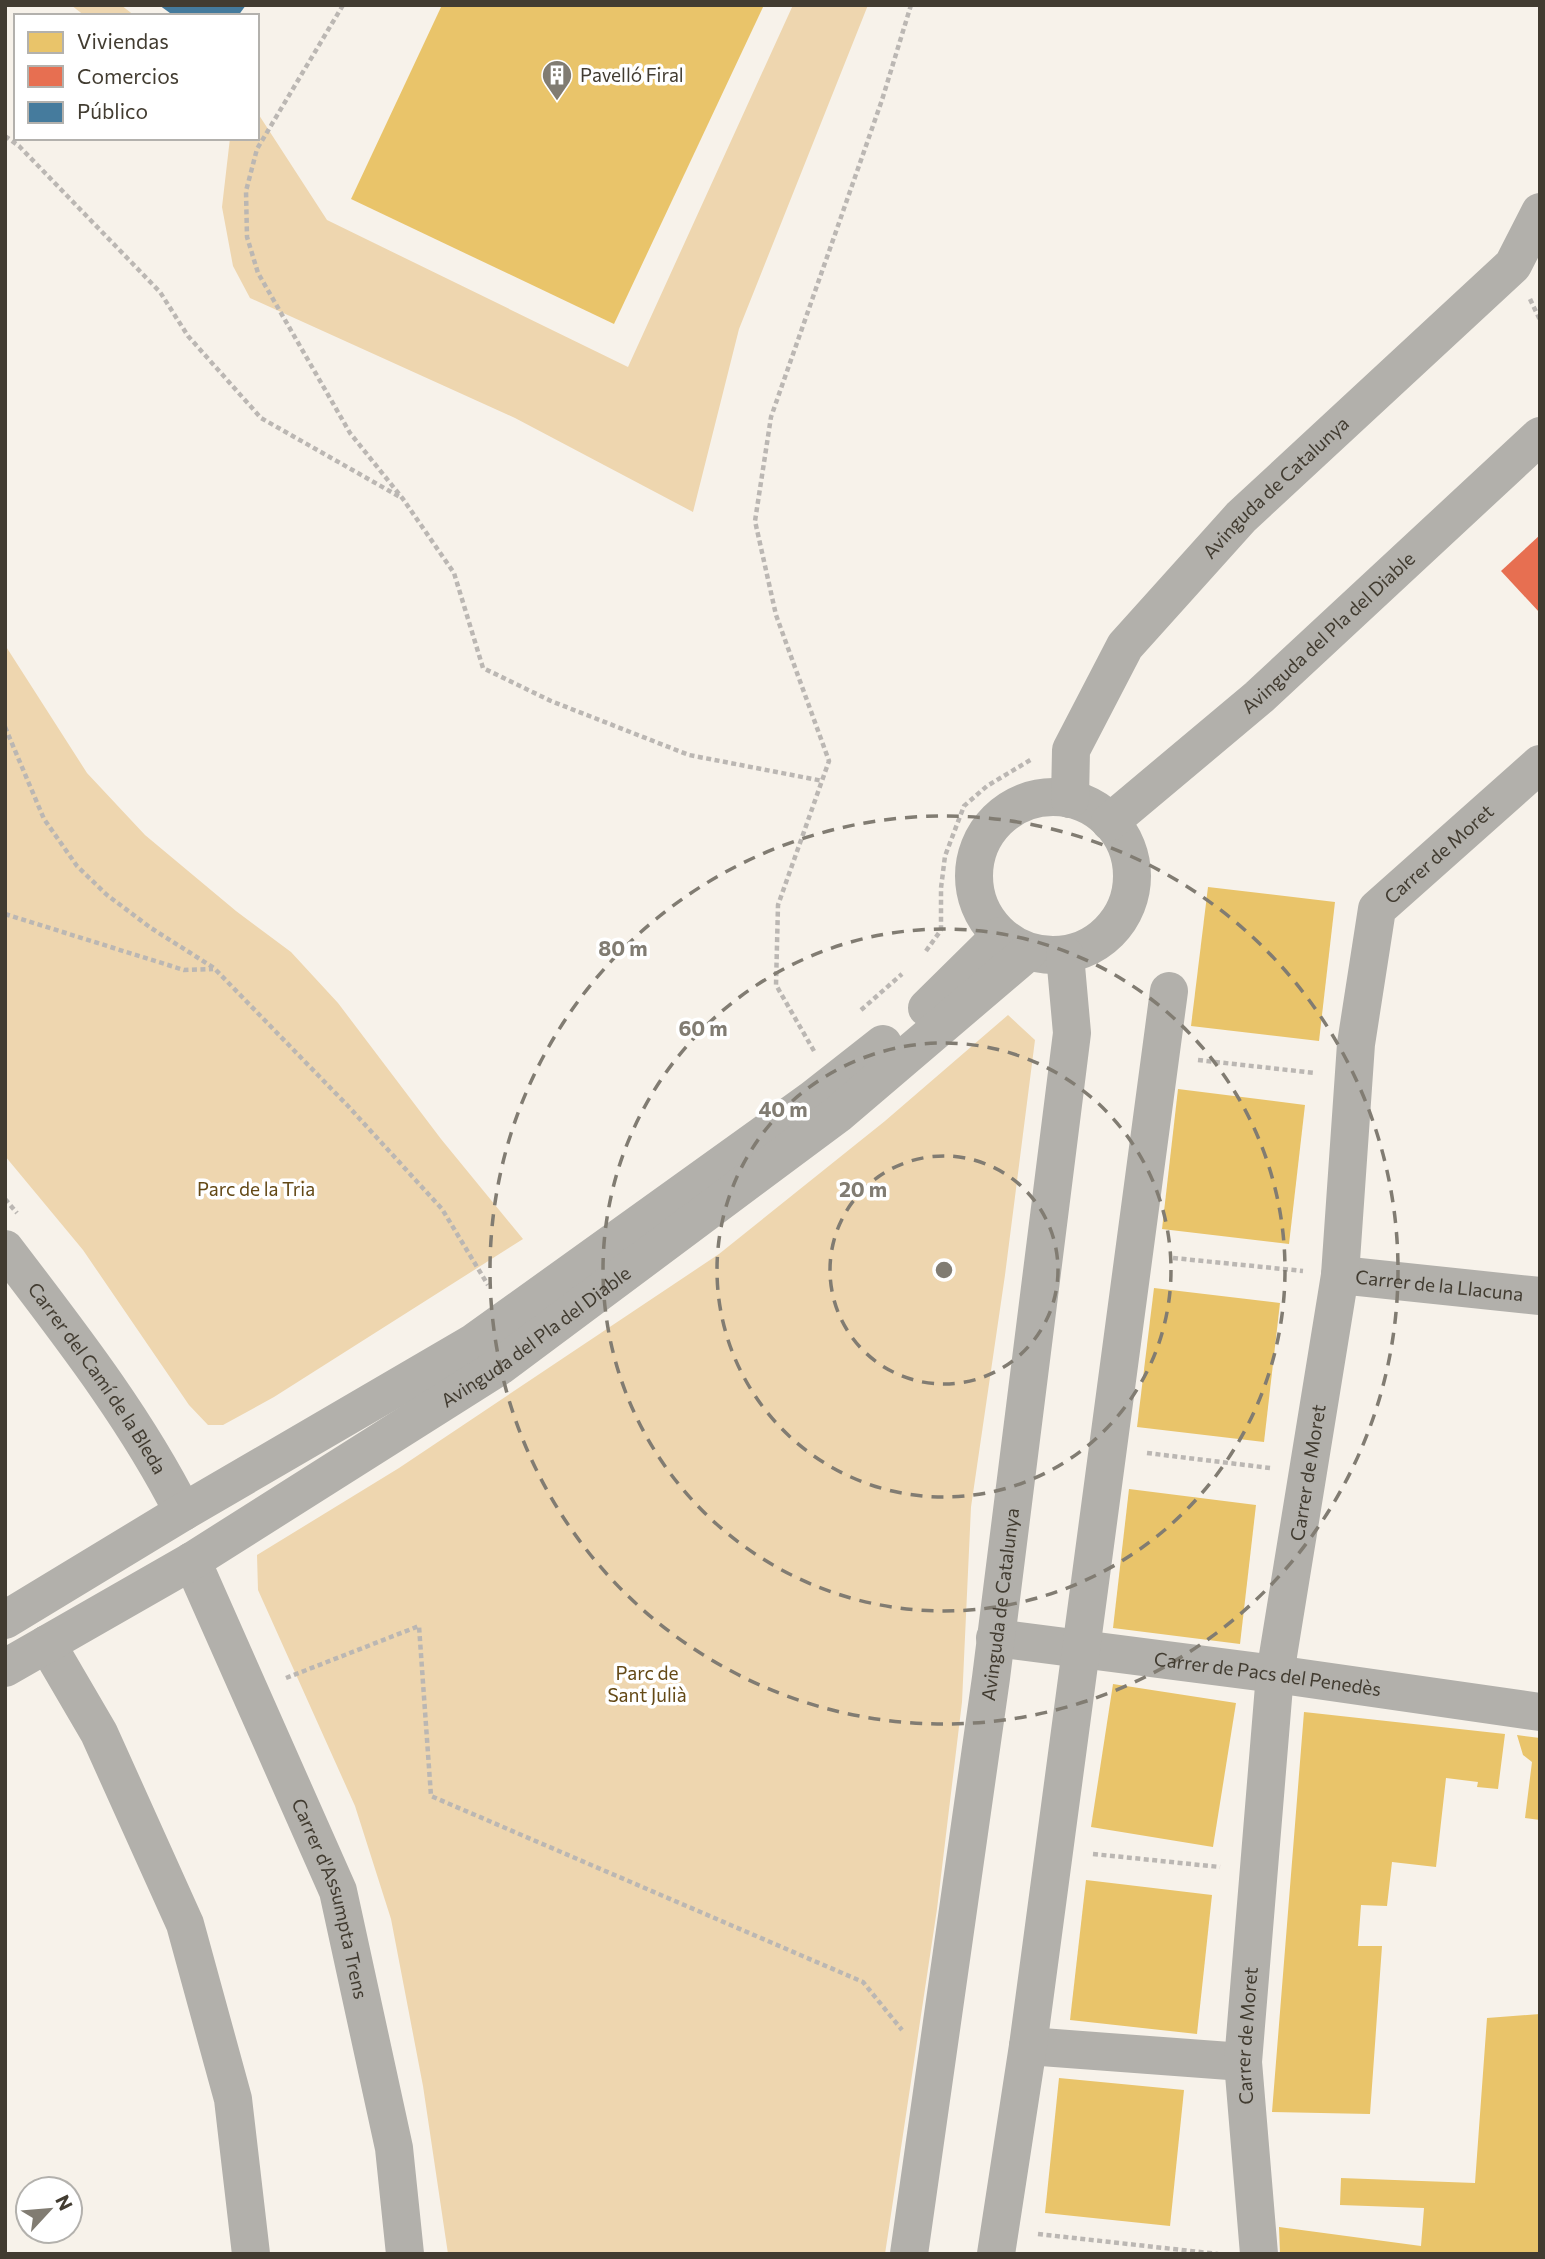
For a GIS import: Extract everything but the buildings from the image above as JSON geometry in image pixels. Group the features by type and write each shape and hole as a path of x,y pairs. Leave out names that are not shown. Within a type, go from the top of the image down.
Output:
{"street":[{"name":"Avinguda de Catalunya","path":"1070,799 1071,750 1125,646 1241,517 1513,265 1540,212"},
{"name":"Avinguda del Pla del Diable","path":"1110,821 1259,697 1540,436"},
{"name":"Carrer de Moret","path":"1259,2254 1243,2062 1275,1674 1340,1275 1356,1044 1377,909 1540,764"},
{"path":"1044,797 1070,799 1091,807 1110,821 1124,842 1131,866 1130,890 1123,914 1108,933 1088,947 1065,955 1046,956 1014,944 984,916 975,891 974,865 982,841 998,819 1018,805 1044,797"},
{"name":"Avinguda del Pla del Diable","path":"5,1620 183,1512 473,1343 813,1099 1014,944"},
{"name":"Avinguda del Pla del Diable","path":"5,1668 192,1560 500,1366 838,1114 1014,944"},
{"name":"Avinguda de Catalunya","path":"909,2254 995,1638 1072,1033 1065,955"},
{"path":"998,2241 1028,2046 1169,991"},
{"name":"Carrer del Camí de la Bleda","path":"14,1235 86,1355 158,1464 183,1512"},
{"name":"Carrer de la Llacuna","path":"1340,1275 1540,1296"},
{"name":"Carrer d'Assumpta Trens","path":"192,1560 338,1891 394,2148 405,2254"},
{"name":"Carrer de Pacs del Penedès","path":"995,1638 1540,1712"},
{"path":"47,1644 99,1733 185,1924 233,2099 251,2254"},
{"path":"1028,2046 1243,2062"}],"path":[{"path":"343,5 257,149 246,191 247,237 258,273 351,433 403,499 454,573 484,668 551,701 689,755 823,782"},
{"path":"814,1051 776,985 778,905 829,761 776,615 755,521 771,417 882,100 911,5"},
{"path":"5,136 19,146 160,292 188,336 261,418 403,499"},
{"path":"5,727 44,819 77,866 107,895 151,928 214,968 348,1106 442,1209 490,1288"},
{"path":"923,956 941,930 945,856 964,806 988,786 1037,755"},
{"path":"5,914 184,970 214,968"},
{"path":"854,1016 903,973"},
{"path":"806,1058 824,1042"},
{"path":"1160,1055 1354,1077"},
{"path":"5,1199 14,1235"},
{"path":"1134,1254 1340,1275"},
{"path":"1108,1448 1308,1472"},
{"path":"250,1692 419,1626 431,1796 863,1982 935,2071"},
{"path":"1054,1851 1259,1870"},
{"path":"998,2241 1218,2254"}],"green space":[{"path":"71,5 121,5 132,14 82,14"},
{"path":"793,5 868,5 739,329 693,512 515,418 250,298 233,266 222,207 230,140 259,140 259,115 327,220 628,367"},
{"name":"Parc de la Tria","path":"5,645 87,773 145,835 236,911 291,952 338,1003 441,1139 523,1239 274,1397 223,1425 208,1425 189,1405 83,1250 5,1156"},
{"name":"Parc de Sant Julià","path":"1008,1015 1035,1040 1005,1275 971,1507 962,1702 937,1909 885,2254 448,2254 423,2086 391,1919 355,1806 258,1590 257,1555 399,1468 719,1254 885,1121"}],"place":[{"name":"Pavelló Firal","path":"557,102"}]}
